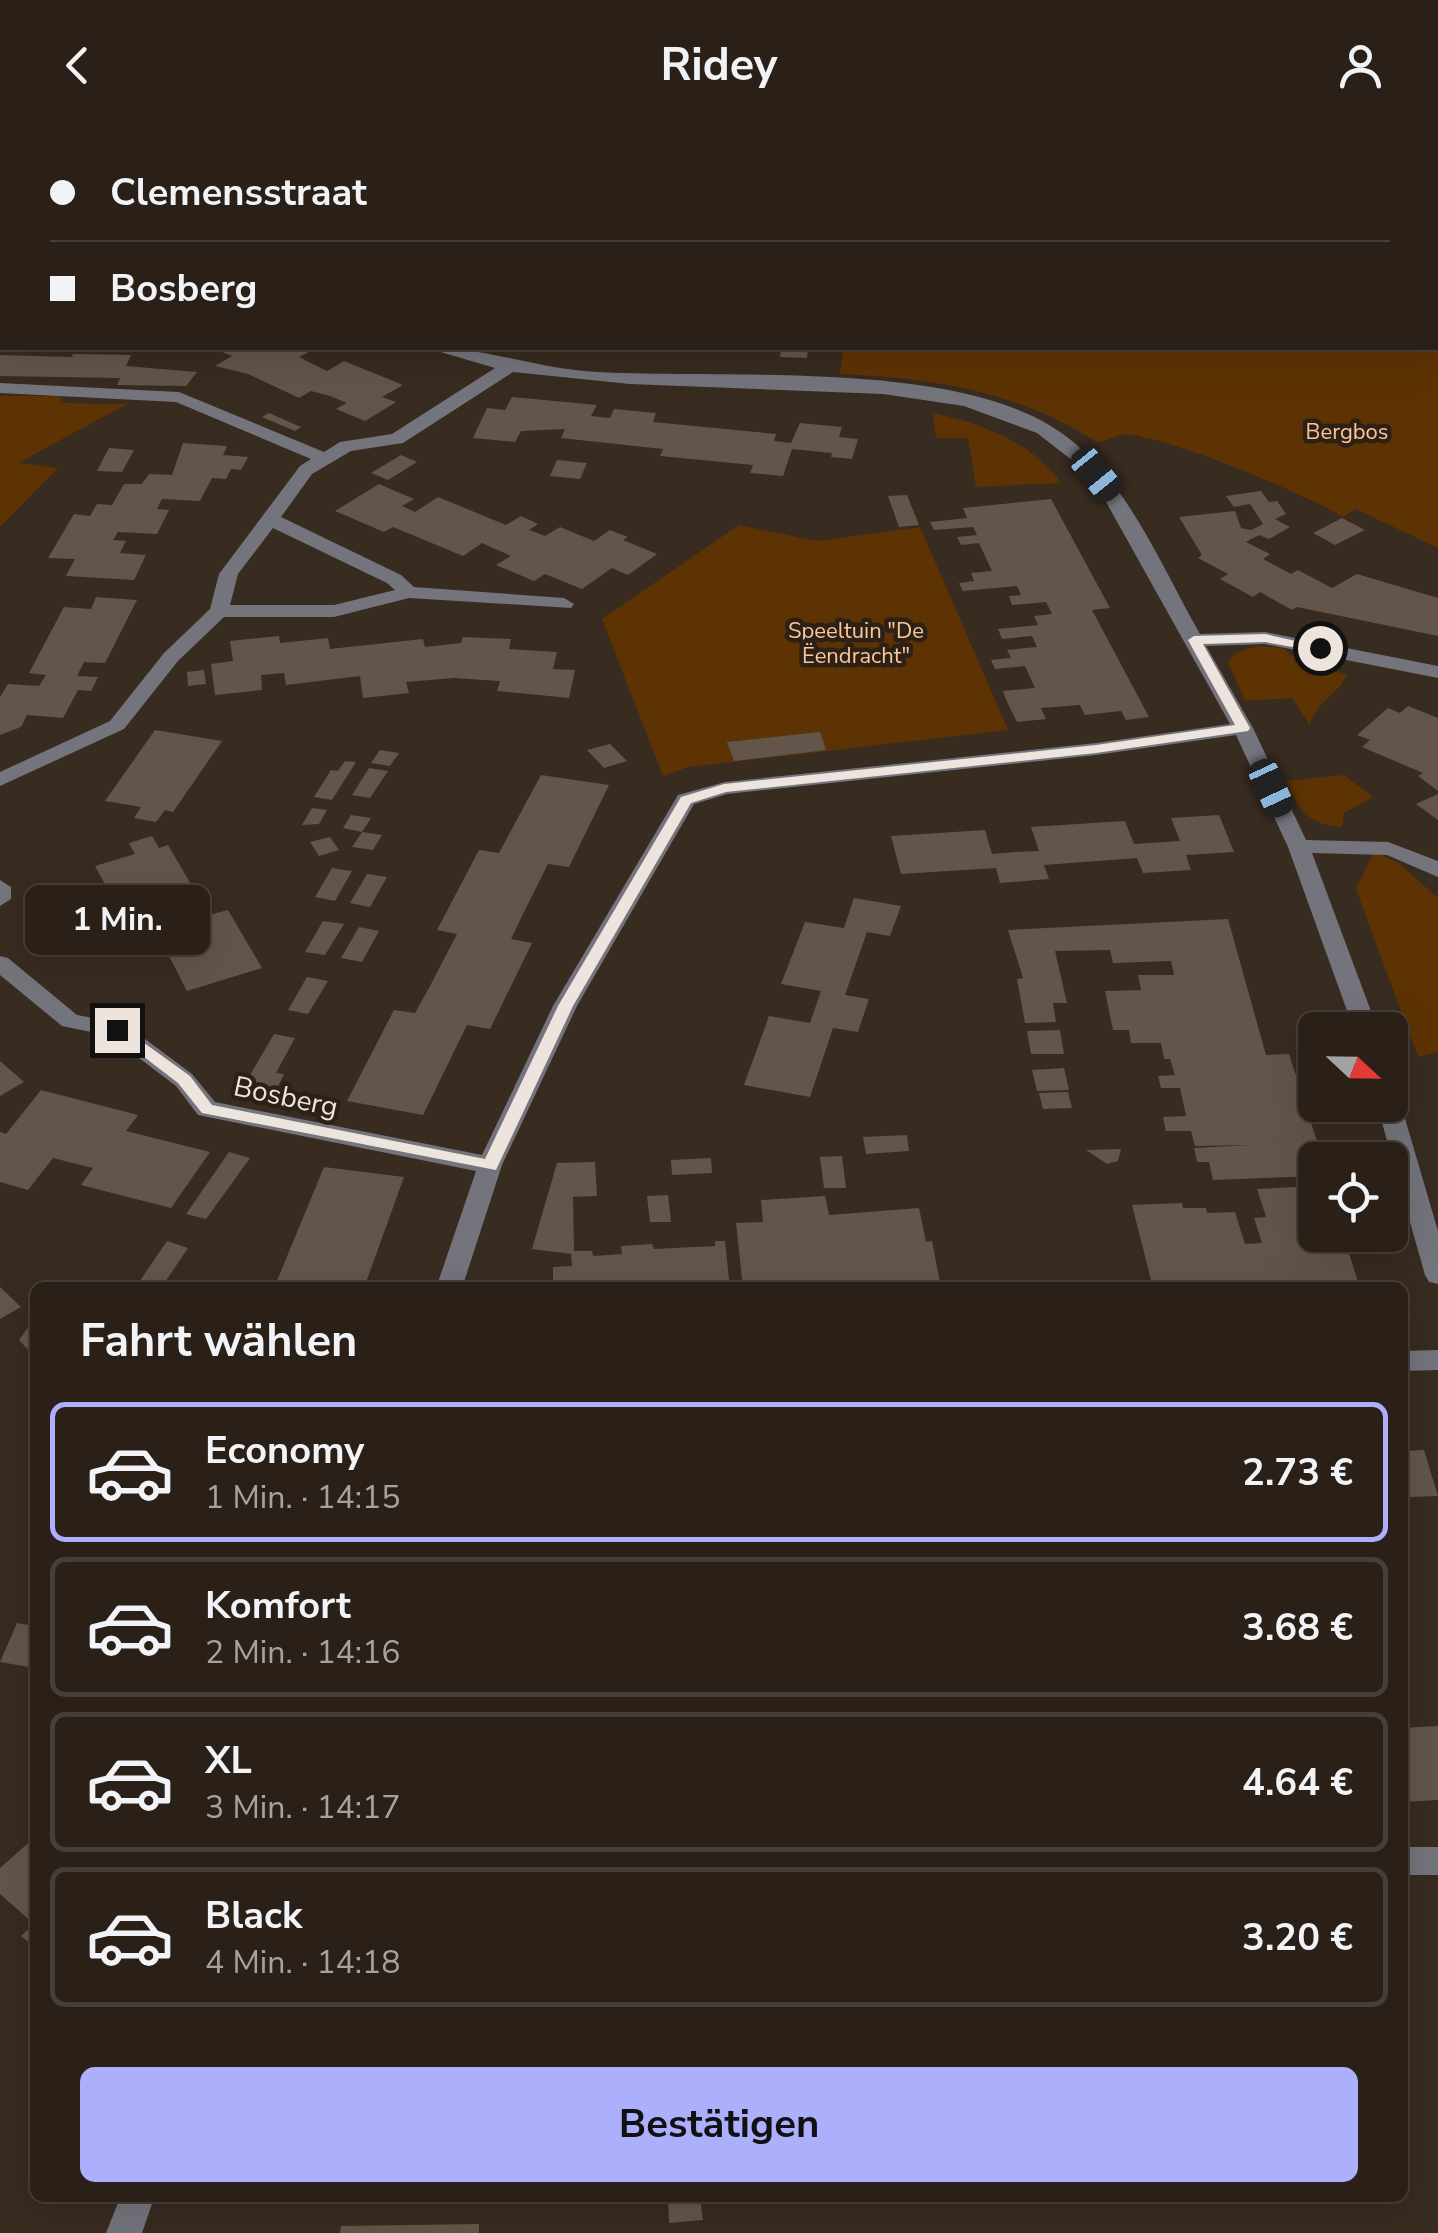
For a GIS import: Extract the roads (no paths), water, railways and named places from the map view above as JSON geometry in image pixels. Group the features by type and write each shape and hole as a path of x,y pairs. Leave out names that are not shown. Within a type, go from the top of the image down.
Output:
{"street":[{"path":"443,350 507,368 548,374 881,388 951,398 1003,412 1044,430 1083,458 1110,491 1243,728 1299,847 1359,1012"},
{"path":"0,780 118,725 171,657 220,611 229,574 306,470 346,446 398,439 507,368"},
{"path":"0,388 178,397 323,458"},
{"path":"270,519 394,579 409,592"},
{"path":"220,611 334,611 409,592 564,604"},
{"path":"1194,640 1282,640 1438,672"},
{"path":"451,1282 490,1166 566,1006 686,800 724,788 1096,749 1243,728"},
{"path":"1299,847 1367,843 1389,846 1438,870"},
{"path":"0,887 0,898"},
{"name":"Bosberg","path":"0,963 70,1021 117,1030 184,1080 207,1110 490,1166"},
{"path":"1395,1122 1438,1275"},
{"path":"1408,1362 1438,1360"},
{"path":"1408,1861 1438,1862"},
{"path":"124,2233 135,2202"}],"park label":[{"name":"Bergbos","path":"1347,431"},
{"name":"Speeltuin \"De Ëendracht\"","path":"856,642"}]}
